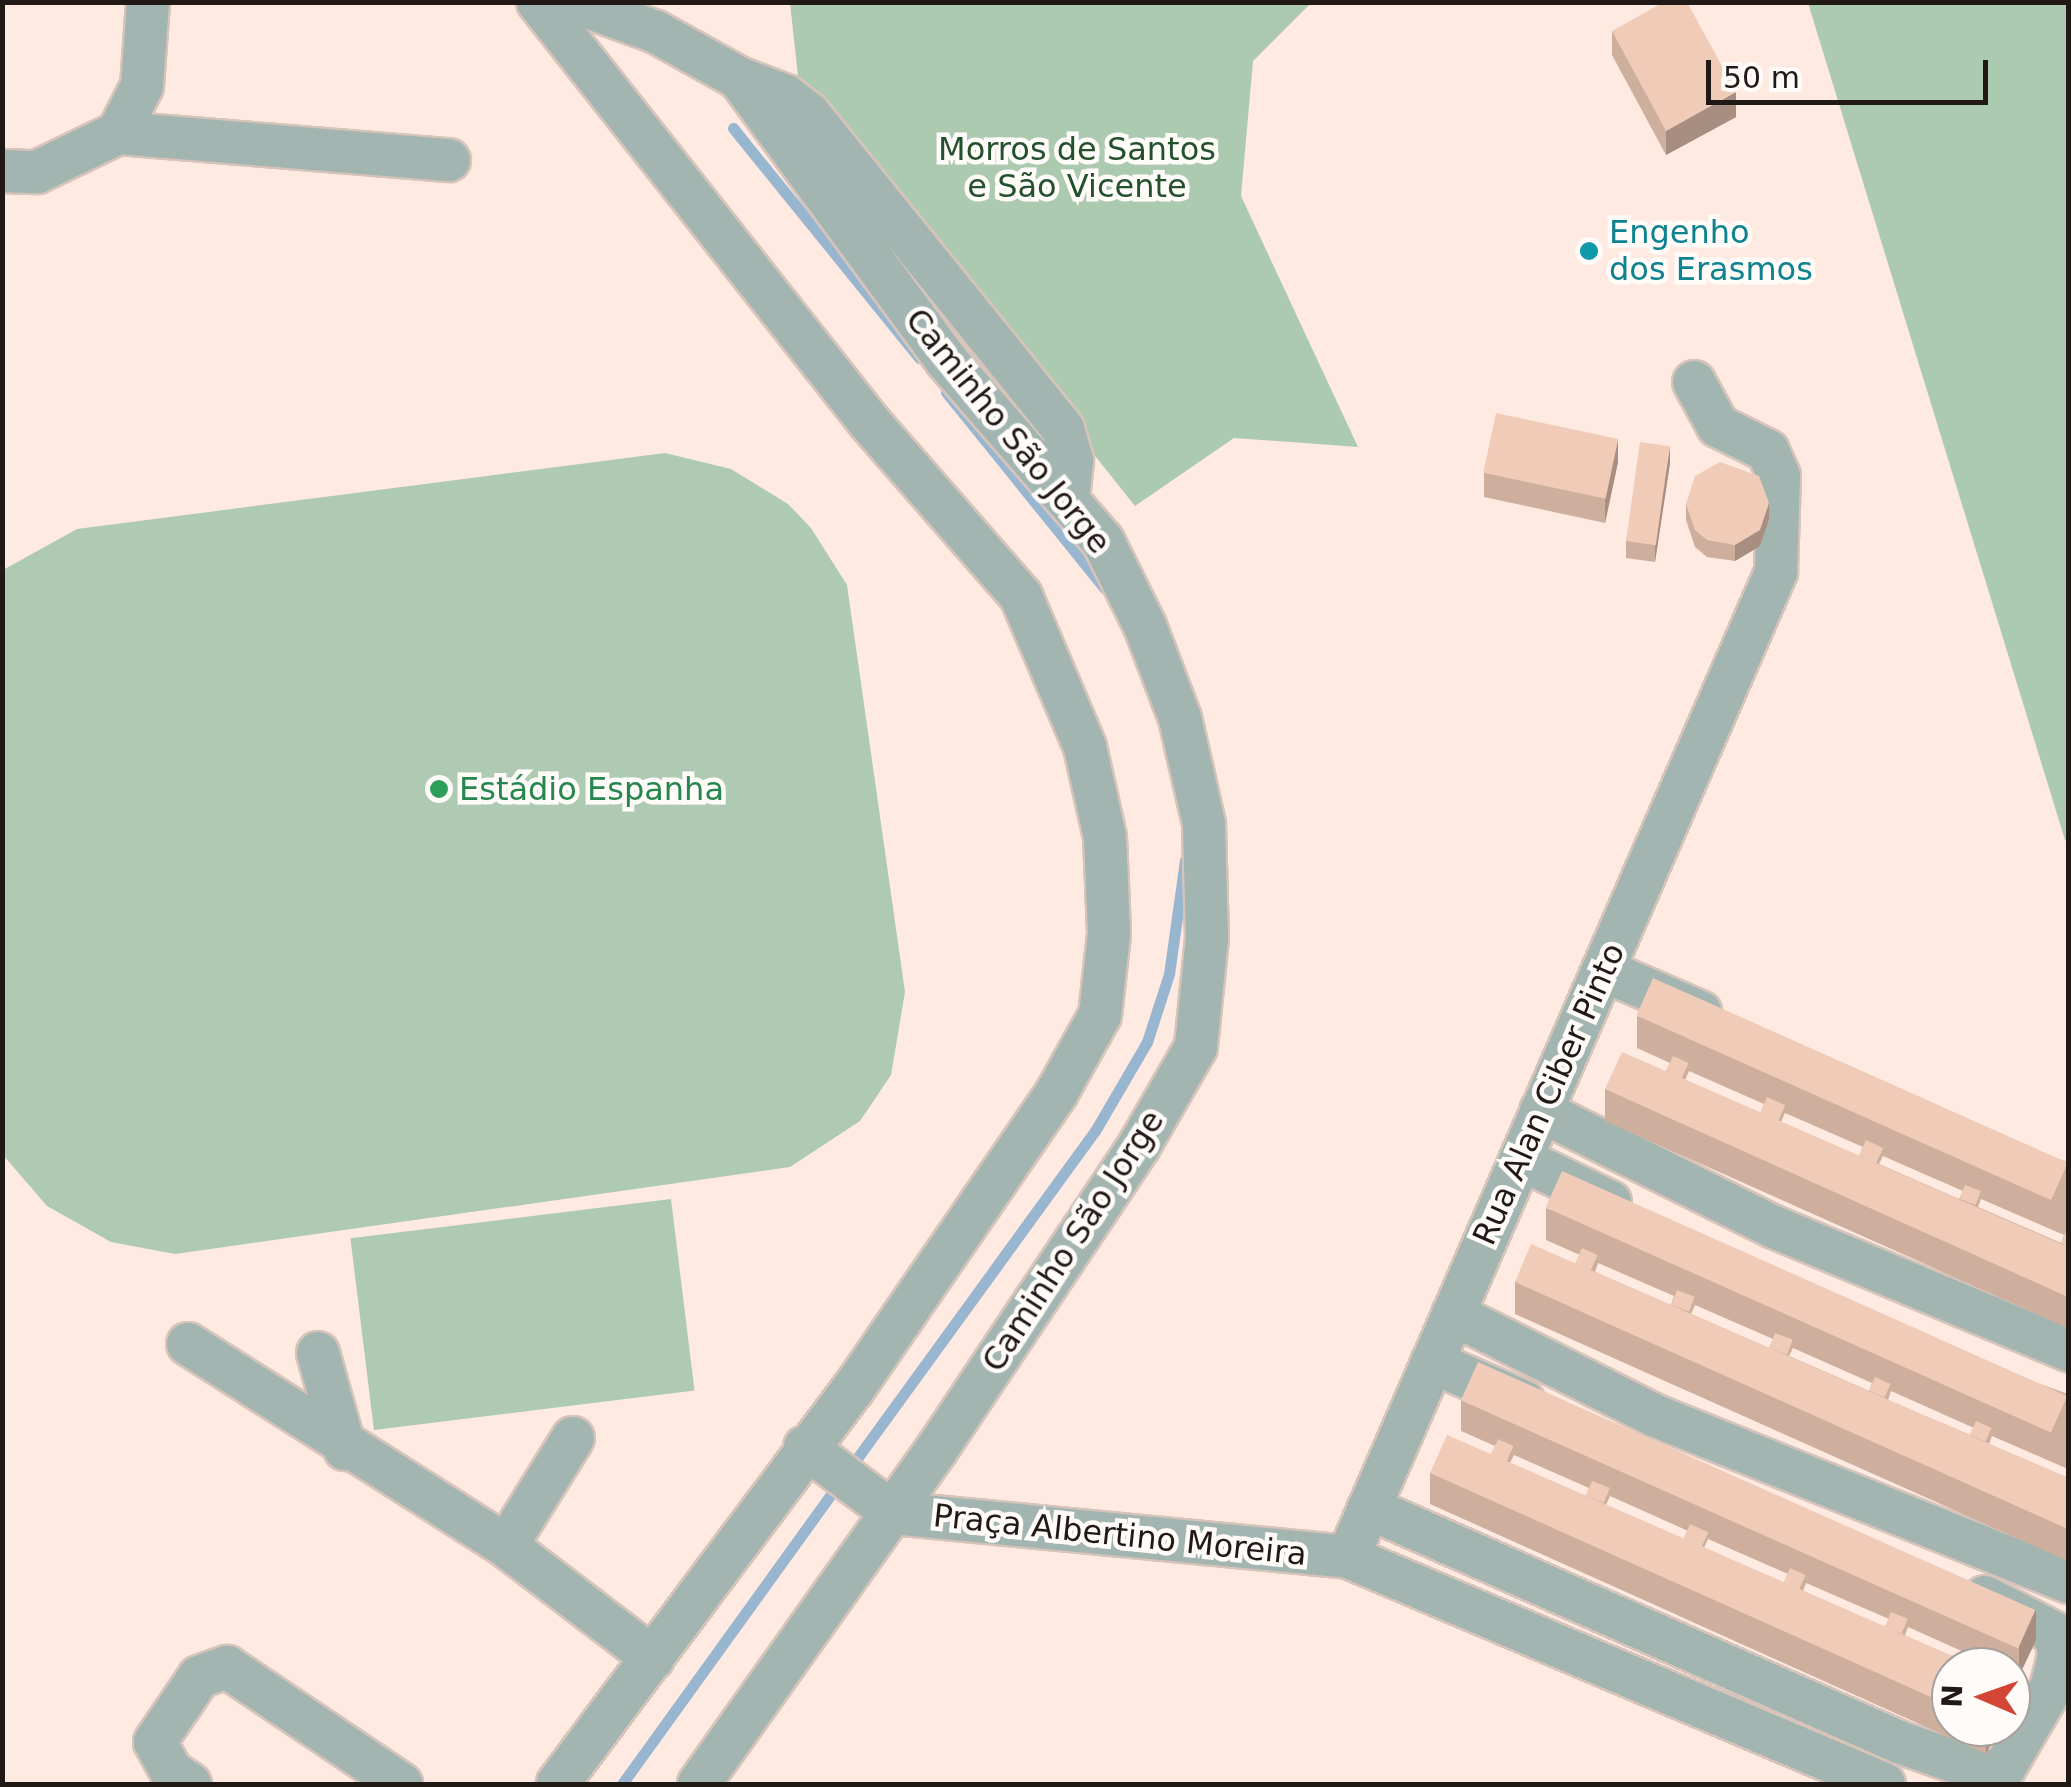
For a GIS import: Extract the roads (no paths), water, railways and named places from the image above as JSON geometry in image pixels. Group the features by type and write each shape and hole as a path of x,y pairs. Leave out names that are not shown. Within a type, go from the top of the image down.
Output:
{"street":[{"path":"118,133 142,86 148,2"},
{"path":"538,2 870,423 1020,596 1086,747 1106,836 1109,934 1100,1015 971,1218 810,1451 558,1784"},
{"name":"Caminho São Jorge","path":"574,2 654,17 739,78 946,360 1103,541 1145,626 1180,718 1204,824 1207,938 1196,1047 1139,1146 877,1501 700,1784"},
{"path":"2,171 37,172 118,133 449,160"},
{"name":"Rua Alan Ciber Pinto","path":"1348,1557 1776,572 1779,476 1768,451 1718,426 1694,382"},
{"path":"1603,970 1744,1032"},
{"path":"1541,1111 1774,1227 2068,1350"},
{"path":"1520,1159 1640,1217"},
{"path":"1453,1314 1656,1416 2068,1582"},
{"path":"188,1344 344,1449 506,1546 654,1658"},
{"path":"318,1354 344,1449"},
{"path":"1432,1362 1867,1546"},
{"path":"506,1546 574,1438"},
{"path":"810,1451 877,1501"},
{"name":"Praça Albertino Moreira","path":"877,1501 1348,1557 1884,1784"},
{"path":"1369,1508 1899,1742 1987,1773 2005,1768 2051,1688 2059,1655 2056,1634 1940,1578"},
{"path":"190,1784 171,1771 155,1742 199,1677 213,1668 227,1668 401,1784"}],"waterway":[{"path":"733,128 919,358"},
{"path":"946,392 1104,588"},
{"path":"850,1468 1095,1131 1147,1042 1169,974 1185,860"},
{"path":"622,1784 839,1483"}],"place":[{"name":"Engenho dos Erasmos","path":"1589,251"},
{"name":"Estádio Espanha","path":"439,789"}],"park label":[{"name":"Morros de Santos e São Vicente","path":"1077,168"}]}
